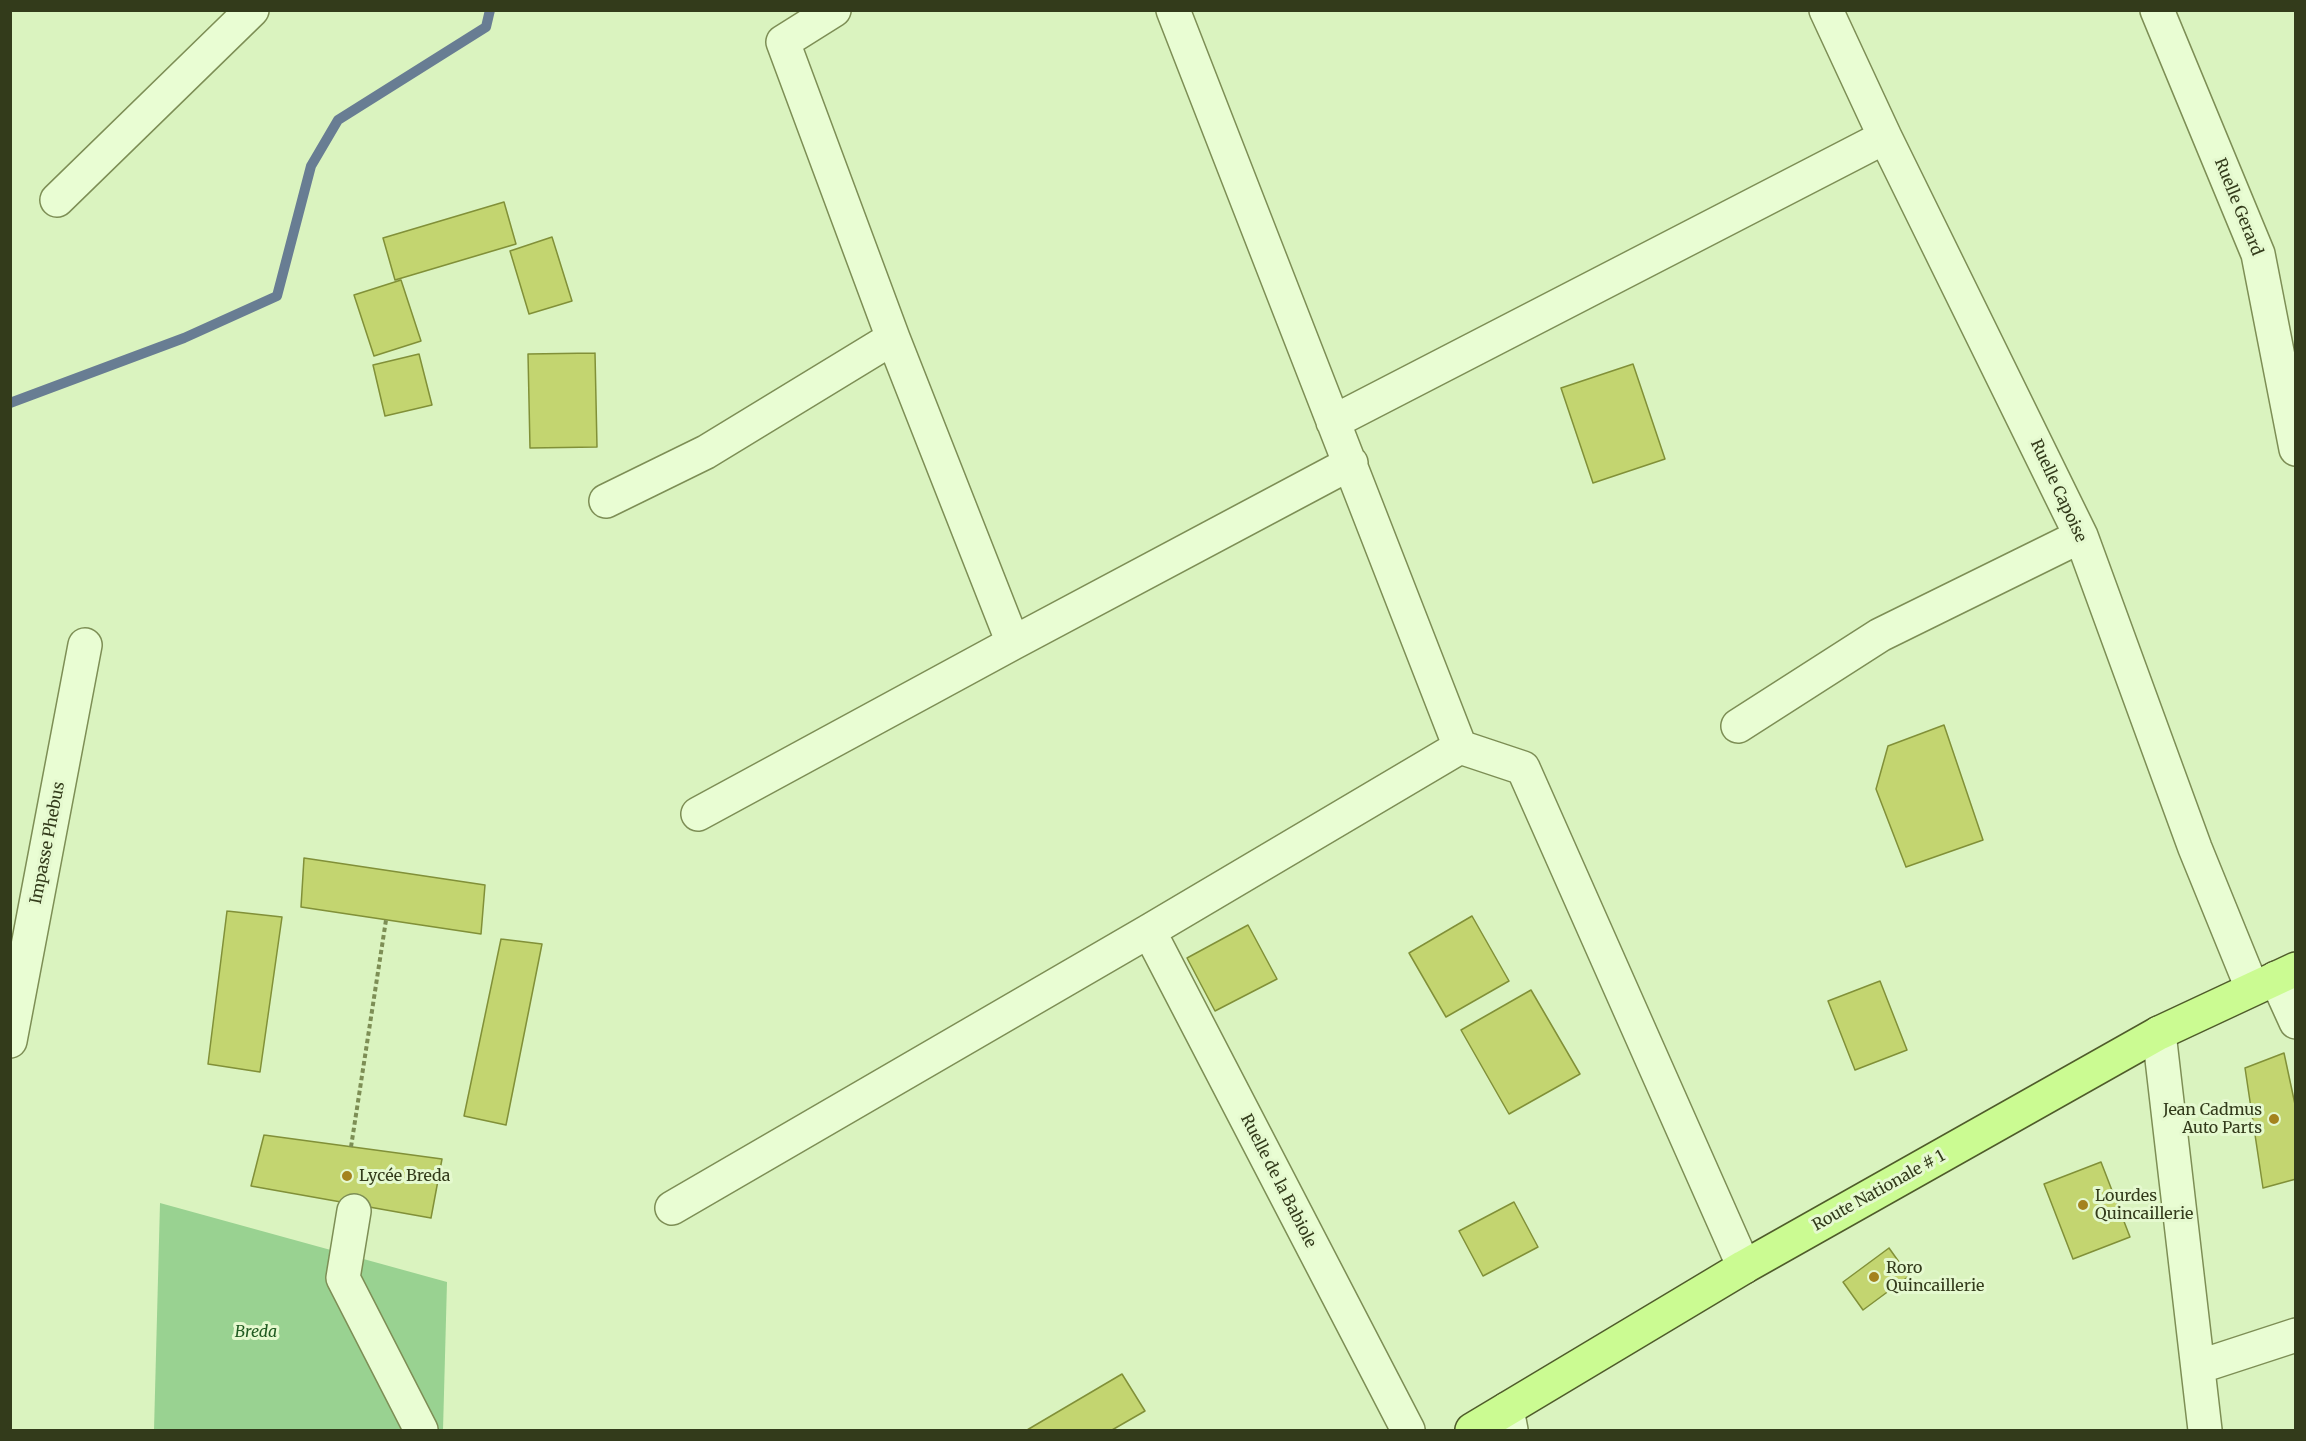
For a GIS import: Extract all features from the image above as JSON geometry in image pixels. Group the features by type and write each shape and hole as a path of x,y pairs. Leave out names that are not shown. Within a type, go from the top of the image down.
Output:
{"main road":[{"name":"Route Nationale # 1","path":"1472,1431 1509,1420 1744,1268 2159,1033 2274,978"}],"street":[{"path":"57,200 252,10"},
{"path":"834,10 783,42 893,338 1014,643"},
{"path":"1173,10 1460,747"},
{"name":"Ruelle Capoise","path":"1826,10 1885,137 2081,536 2195,848 2274,978 2295,1022"},
{"name":"Ruelle Gerard","path":"2157,10 2258,254 2295,449"},
{"path":"1333,422 1885,137"},
{"path":"606,501 706,452 893,338"},
{"path":"698,814 1351,464"},
{"path":"1738,726 1880,635 2081,536"},
{"name":"Impasse Phebus","path":"10,1041 85,645"},
{"path":"672,1208 1460,747 1523,768 1744,1268"},
{"name":"Ruelle de la Babiole","path":"1149,931 1408,1431"},
{"path":"2159,1033 2205,1431"},
{"path":"354,1211 343,1278 421,1431"},
{"path":"2198,1367 2295,1335"}],"path":[{"path":"351,1147 386,920"}],"green space":[{"name":"Breda","path":"160,1203 447,1282 443,1430 154,1430"}],"building":[{"path":"504,202 516,244 395,280 383,238"},
{"path":"552,237 572,301 529,314 510,251"},
{"path":"401,280 421,341 374,356 354,295"},
{"path":"595,353 597,447 530,448 528,354"},
{"path":"419,354 432,405 385,416 373,365"},
{"path":"1633,364 1665,459 1593,483 1561,388"},
{"path":"1944,725 1983,840 1906,867 1876,789 1888,746"},
{"path":"304,858 485,885 481,934 301,907"},
{"path":"227,911 282,917 260,1072 208,1064"},
{"path":"1472,916 1509,981 1446,1017 1409,953"},
{"path":"1248,925 1277,979 1215,1011 1187,958"},
{"path":"501,939 542,944 506,1125 464,1116"},
{"path":"1880,981 1907,1050 1855,1070 1828,1001"},
{"path":"1531,990 1580,1074 1509,1114 1461,1030"},
{"path":"2284,1053 2296,1109 2296,1179 2263,1188 2245,1068"},
{"path":"264,1135 442,1159 431,1218 251,1186"},
{"path":"2101,1162 2130,1237 2073,1259 2044,1184"},
{"path":"1514,1202 1538,1247 1483,1276 1459,1231"},
{"path":"1889,1248 1909,1276 1863,1310 1843,1282"},
{"path":"1122,1374 1145,1411 1112,1430 1027,1430"}],"waterway":[{"path":"10,403 184,338 277,296 311,166 338,120 486,27 490,10"}],"place":[{"name":"Jean Cadmus Auto Parts","path":"2274,1119"},
{"name":"Lycée Breda","path":"347,1176"},
{"name":"Lourdes Quincaillerie","path":"2083,1205"},
{"name":"Roro Quincaillerie","path":"1874,1277"}]}
